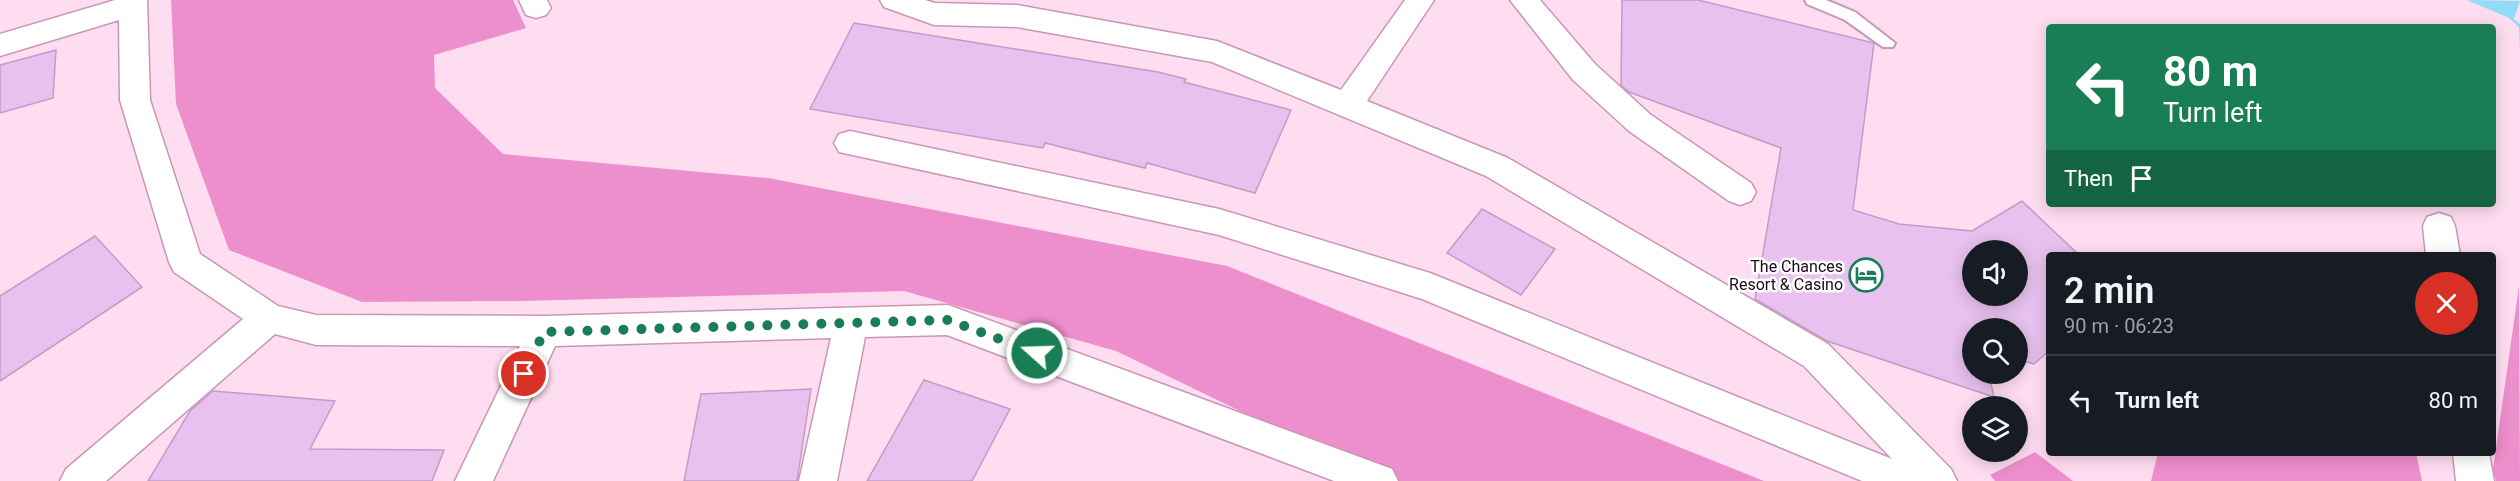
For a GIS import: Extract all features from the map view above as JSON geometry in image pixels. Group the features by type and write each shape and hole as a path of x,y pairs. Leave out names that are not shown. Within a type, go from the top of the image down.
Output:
{"street":[{"path":"894,0 934,14 1021,8 1217,52 1497,167 1816,355 1938,481"},
{"path":"1347,106 1420,0"},
{"path":"1524,0 1584,72 1640,123 1740,192"},
{"path":"0,45 133,2 135,100 186,262 269,318 316,330 544,332 948,320 1379,481"},
{"path":"850,143 1219,222 1430,287 1904,481"},
{"path":"79,481 269,318"},
{"path":"818,481 851,322"},
{"path":"474,481 544,332"},
{"path":"2471,456 2475,481"}],"lane":[{"path":"1812,0 1850,16 1887,43"}],"shaded area":[{"path":"171,0 513,0 526,28 434,55 435,88 503,154 768,178 1227,266 1764,481 1385,481 1116,351 904,291 521,301 362,302 229,250 176,104"},
{"path":"2519,286 2520,481 2496,481 2493,469"},
{"path":"2035,452 2073,481 1995,481 1990,475 2015,462 2028,462 2028,456"},
{"path":"2157,456 2417,456 2422,481 2151,481"}],"water":[{"path":"2467,0 2520,1 2514,19 2520,24 2520,53 2519,27 2509,18"}],"building":[{"path":"1622,0 1698,0 1874,43 1853,210 1899,224 1972,231 2022,201 2076,252 2046,252 2046,354 2034,364 2028,362 2028,318 1962,318 1962,384 1991,384 1994,396 1991,396 1827,341 1755,299 1781,148 1629,92 1621,85"},
{"path":"854,23 1158,72 1186,79 1184,82 1291,110 1255,193 1147,163 1145,168 1045,143 1043,148 810,109"},
{"path":"56,50 53,98 0,113 0,65"},
{"path":"1482,209 1555,249 1521,295 1447,253"},
{"path":"95,236 142,287 0,381 0,296"},
{"path":"924,380 1010,409 972,481 867,481"},
{"path":"811,389 797,481 684,481 701,394"},
{"path":"213,391 335,401 310,449 444,450 432,481 148,481 190,411"}],"place":[{"name":"The Chances Resort & Casino","path":"1866,275"}],"route":[{"path":"524,374 544,332 948,320 1037,353"}]}
